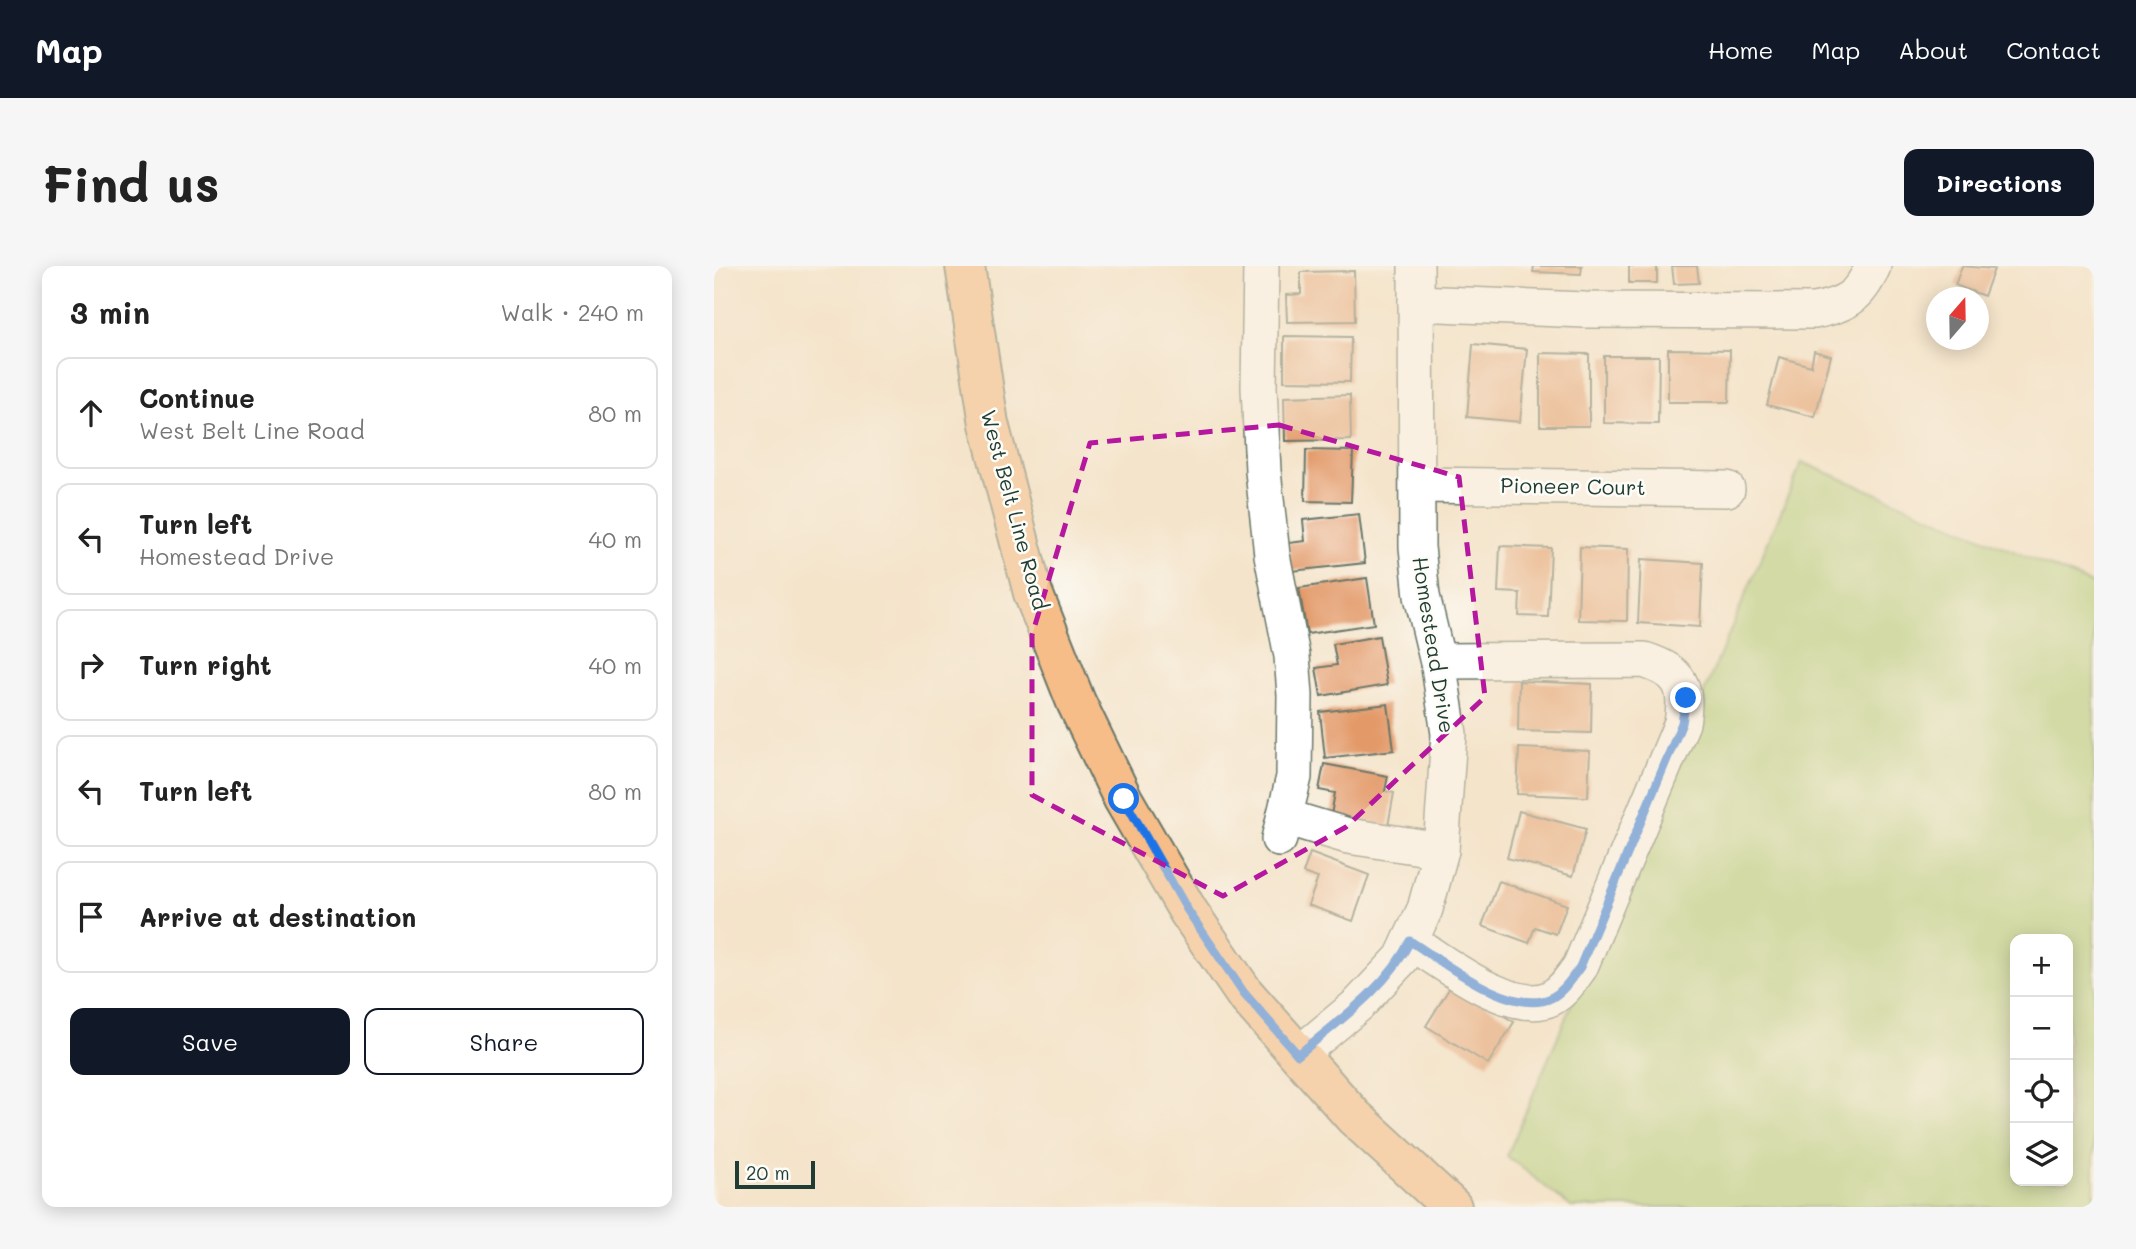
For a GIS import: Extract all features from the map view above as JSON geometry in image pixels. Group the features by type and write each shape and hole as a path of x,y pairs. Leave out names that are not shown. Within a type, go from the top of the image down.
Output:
{"main road":[{"name":"West Belt Line Road","path":"965,266 993,437 1033,593 1076,702 1124,799 1188,911 1244,993 1354,1117 1452,1207"}],"street":[{"path":"1261,266 1259,387 1264,471 1272,555 1292,656 1295,695 1294,777 1282,828 1441,850"},
{"name":"Homestead Drive","path":"1298,1055 1359,1004 1402,958 1425,909 1441,850 1449,734 1438,661 1422,596 1417,547 1416,266"},
{"path":"1416,303 1586,310 1814,311 1841,306 1867,281 1873,266"},
{"name":"Pioneer Court","path":"1418,485 1727,489"},
{"path":"1410,941 1499,996 1529,1003 1549,999 1564,989 1585,954 1682,723 1686,698 1683,686 1673,673 1644,660 1438,661"}],"highlighted area":[{"path":"1279,425 1459,477 1485,697 1346,827 1223,896 1032,795 1032,635 1090,443"}],"green space":[{"path":"1802,462 2094,585 2094,1207 1571,1207 1507,1156"}],"building":[{"path":"1534,266 1582,266 1581,274 1533,272"},
{"path":"1629,266 1657,266 1657,283 1629,283"},
{"path":"1672,266 1697,266 1699,283 1674,284"},
{"path":"1962,266 1994,269 1987,287 1955,285"},
{"path":"1354,271 1355,321 1287,322 1286,295 1301,294 1301,272"},
{"path":"1284,336 1351,337 1350,382 1284,381"},
{"path":"1473,344 1527,349 1520,422 1467,417"},
{"path":"1668,349 1730,350 1729,402 1668,402"},
{"path":"1814,351 1831,356 1815,417 1767,405 1779,357 1811,366"},
{"path":"1540,353 1589,354 1589,426 1540,426"},
{"path":"1604,356 1659,356 1658,424 1604,423"},
{"path":"1350,395 1351,440 1285,441 1284,397"},
{"path":"1306,450 1353,451 1351,502 1305,501"},
{"path":"1359,514 1365,563 1292,571 1288,543 1305,541 1303,520"},
{"path":"1500,546 1551,548 1548,617 1519,616 1520,593 1498,592"},
{"path":"1580,547 1628,549 1627,621 1578,620"},
{"path":"1641,559 1703,563 1700,627 1638,623"},
{"path":"1367,578 1374,624 1307,634 1299,588"},
{"path":"1379,636 1387,685 1321,696 1316,668 1337,665 1333,644"},
{"path":"1519,681 1592,684 1591,733 1518,731"},
{"path":"1388,704 1394,750 1325,758 1320,712"},
{"path":"1519,748 1590,751 1588,797 1517,794"},
{"path":"1324,764 1388,776 1385,791 1394,793 1388,826 1331,815 1335,793 1319,790"},
{"path":"1519,811 1586,829 1573,876 1507,858"},
{"path":"1310,853 1369,875 1353,921 1308,905 1318,878 1303,873"},
{"path":"1499,881 1567,905 1556,934 1535,927 1529,943 1482,926"},
{"path":"1452,984 1514,1022 1488,1064 1426,1026"}],"route":[{"path":"1124,799 1188,911 1244,993 1298,1055 1359,1004 1402,958 1410,941 1499,996 1529,1003 1549,999 1564,989 1580,967 1682,723 1686,698"}]}
